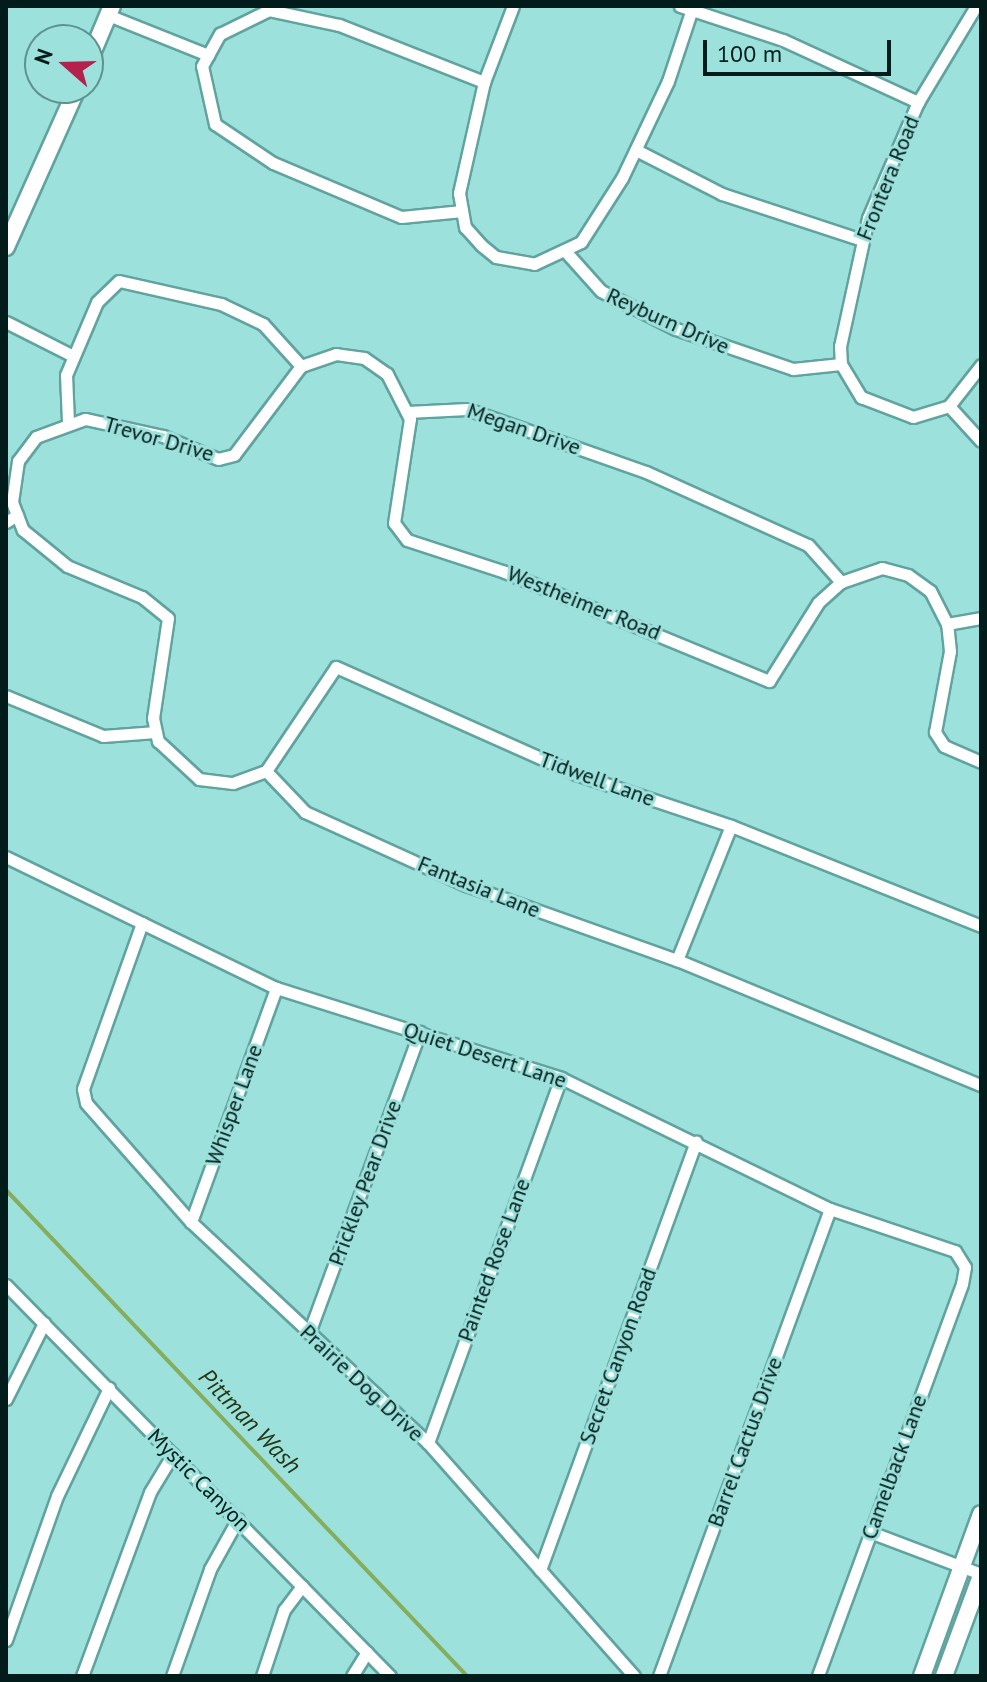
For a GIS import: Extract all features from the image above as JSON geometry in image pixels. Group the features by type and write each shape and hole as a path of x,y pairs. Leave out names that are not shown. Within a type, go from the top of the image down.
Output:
{"main road":[{"path":"6,247 70,104"},
{"path":"922,1676 981,1514"},
{"path":"944,1676 981,1575"}],"street":[{"path":"513,6 484,82 461,169 465,227 496,257 534,264 566,252 581,242 636,150 688,8 783,40 918,102"},
{"name":"Frontera Road","path":"841,364 862,240 918,102 976,6"},
{"path":"462,211 401,217 231,139 206,106 208,55 220,34 251,10 286,12 339,25 484,82"},
{"path":"110,11 208,55"},
{"path":"636,150 722,194 862,240"},
{"name":"Reyburn Drive","path":"566,252 601,291 676,329 793,369 841,364"},
{"path":"266,771 233,783 199,779 180,768 156,732 154,697 168,618 142,597 67,566 23,530 17,515 18,461 36,437 68,422 66,375 73,356 108,286 129,281 263,324 301,366 336,354 364,358 387,374 407,412"},
{"path":"6,322 73,356"},
{"path":"841,364 861,397 886,412 913,417 949,406 981,365"},
{"name":"Trevor Drive","path":"68,422 104,420 218,459 246,442 278,388 301,366"},
{"path":"949,406 981,441"},
{"name":"Megan Drive","path":"407,412 467,409 646,472 808,545 841,582"},
{"name":"Westheimer Road","path":"407,412 394,523 407,540 505,572 769,681 818,603 841,582"},
{"path":"6,522 17,515"},
{"path":"841,582 882,568 908,575 930,591 947,624 950,651 935,732 944,746 981,762"},
{"path":"947,624 981,618"},
{"name":"Tidwell Lane","path":"266,771 336,667 576,774 731,826 981,926"},
{"path":"6,696 103,736 156,732"},
{"name":"Fantasia Lane","path":"266,771 305,812 466,885 677,960 981,1085"},
{"path":"677,960 731,826"},
{"name":"Quiet Desert Lane","path":"7,860 276,988 561,1078 830,1209 960,1259"},
{"name":"Prairie Dog Drive","path":"142,923 85,1097 191,1222 428,1443 634,1676"},
{"name":"Whisper Lane","path":"191,1222 276,988"},
{"name":"Prickley Pear Drive","path":"309,1333 420,1032"},
{"name":"Painted Rose Lane","path":"428,1443 561,1078"},
{"name":"Secret Canyon Road","path":"540,1570 696,1142"},
{"name":"Barrel Cactus Drive","path":"659,1676 830,1209"},
{"name":"Camelback Lane","path":"818,1676 962,1284 960,1259"},
{"name":"Mystic Canyon","path":"6,1285 390,1676"},
{"path":"6,1399 44,1323"},
{"path":"6,1640 88,1421 109,1388"},
{"path":"82,1676 150,1492 173,1454"},
{"path":"172,1676 210,1569 238,1519"},
{"path":"870,1532 981,1575"},
{"path":"262,1676 284,1610 302,1586"},
{"path":"352,1676 367,1652"}],"waterway":[{"name":"Pittman Wash","path":"6,1190 467,1676"}]}
